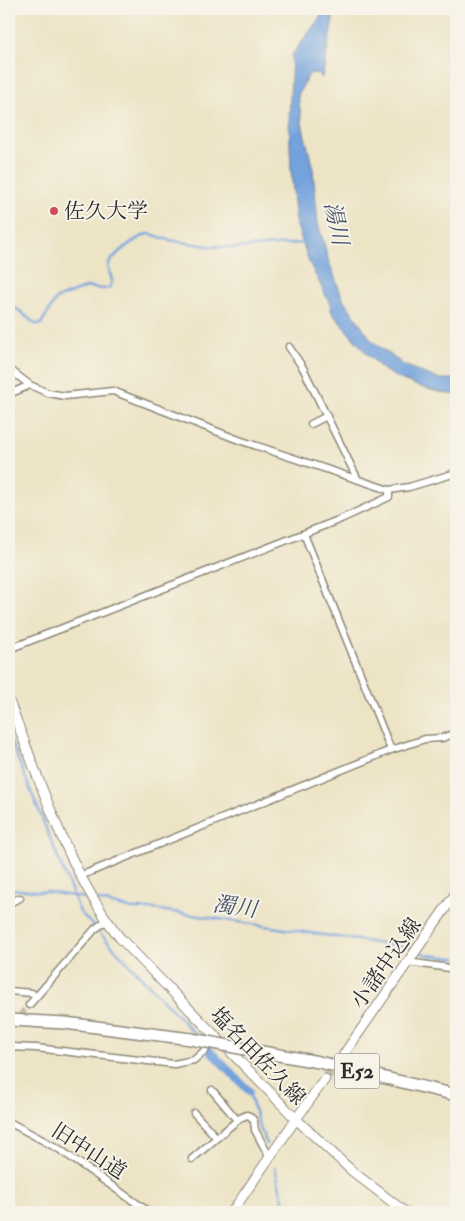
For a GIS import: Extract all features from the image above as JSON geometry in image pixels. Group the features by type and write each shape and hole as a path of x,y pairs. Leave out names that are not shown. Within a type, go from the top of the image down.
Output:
{"highway":[{"name":"E52","path":"9,1020 65,1023 192,1039 328,1064 456,1095"}],"main road":[{"path":"9,701 80,876"},
{"name":"塩名田佐久線","path":"80,876 89,894 120,938 217,1040 296,1119 352,1171 405,1212"},
{"name":"小諸中込線","path":"344,1054 456,893"},
{"path":"232,1212 325,1079"}],"street":[{"path":"289,347 303,368 357,478"},
{"path":"9,369 30,385 58,396 113,391 239,440 389,490 409,487 456,473"},
{"path":"9,394 30,385"},
{"path":"311,424 327,416"},
{"path":"9,649 341,520 389,497 389,490"},
{"path":"304,534 391,750"},
{"path":"80,876 391,750 425,739 442,738 456,733"},
{"path":"9,903 20,898"},
{"path":"29,1005 96,927 106,920"},
{"path":"410,959 456,969"},
{"path":"9,991 32,993 36,996"},
{"path":"9,1047 36,1048 174,1064 194,1060 217,1040"},
{"path":"212,1090 237,1120"},
{"path":"194,1112 216,1138"},
{"path":"192,1159 237,1120 247,1115 250,1116 270,1158"},
{"name":"旧中山道","path":"9,1122 59,1149 147,1212"}],"water":[{"name":"湯川","path":"321,9 335,9 322,78 318,73 309,74 298,95 303,128 313,169 318,223 329,262 343,299 372,341 404,365 438,379 456,379 456,395 437,392 404,381 378,365 332,313 330,304 309,262 296,223 291,171 289,120 292,55 321,16"}],"waterway":[{"path":"9,304 35,324 41,324 56,299 87,287 109,288 112,281 108,265 125,247 147,234 169,240 235,248 305,243"},
{"path":"9,737 80,912 196,1035"},
{"name":"濁川","path":"9,889 48,892 91,899"},
{"name":"濁川","path":"97,900 132,909 153,909 410,948 428,955 456,958"},
{"path":"209,1050 249,1091"},
{"path":"249,1091 259,1126 267,1144"},
{"path":"275,1168 286,1212"}],"tunnel":[{"path":"9,1028 29,1005"},
{"path":"325,1079 344,1054"}],"place":[{"name":"佐久大学","path":"54,211"}]}
